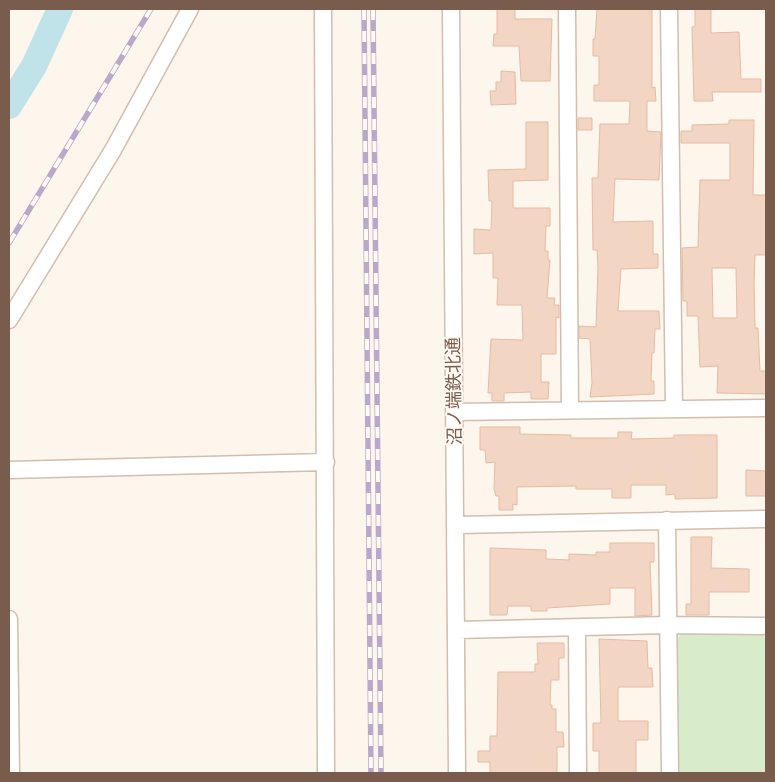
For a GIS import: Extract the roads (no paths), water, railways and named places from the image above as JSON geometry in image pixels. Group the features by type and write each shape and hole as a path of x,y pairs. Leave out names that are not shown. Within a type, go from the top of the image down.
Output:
{"street":[{"path":"9,320 114,150 190,9"},
{"path":"323,9 326,773"},
{"name":"沼ノ端鉄北通","path":"451,9 457,773"},
{"path":"567,9 570,410"},
{"path":"670,9 674,409"},
{"path":"454,412 766,408"},
{"path":"9,470 326,462"},
{"path":"456,525 766,519"},
{"path":"667,520 670,773"},
{"path":"9,619 11,773"},
{"path":"456,630 668,625 766,626"},
{"path":"577,628 578,773"}],"waterway":[{"path":"9,106 34,66 60,9"}],"railway":[{"path":"9,243 151,9"},
{"path":"364,9 371,773"},
{"path":"373,9 381,773"}]}
